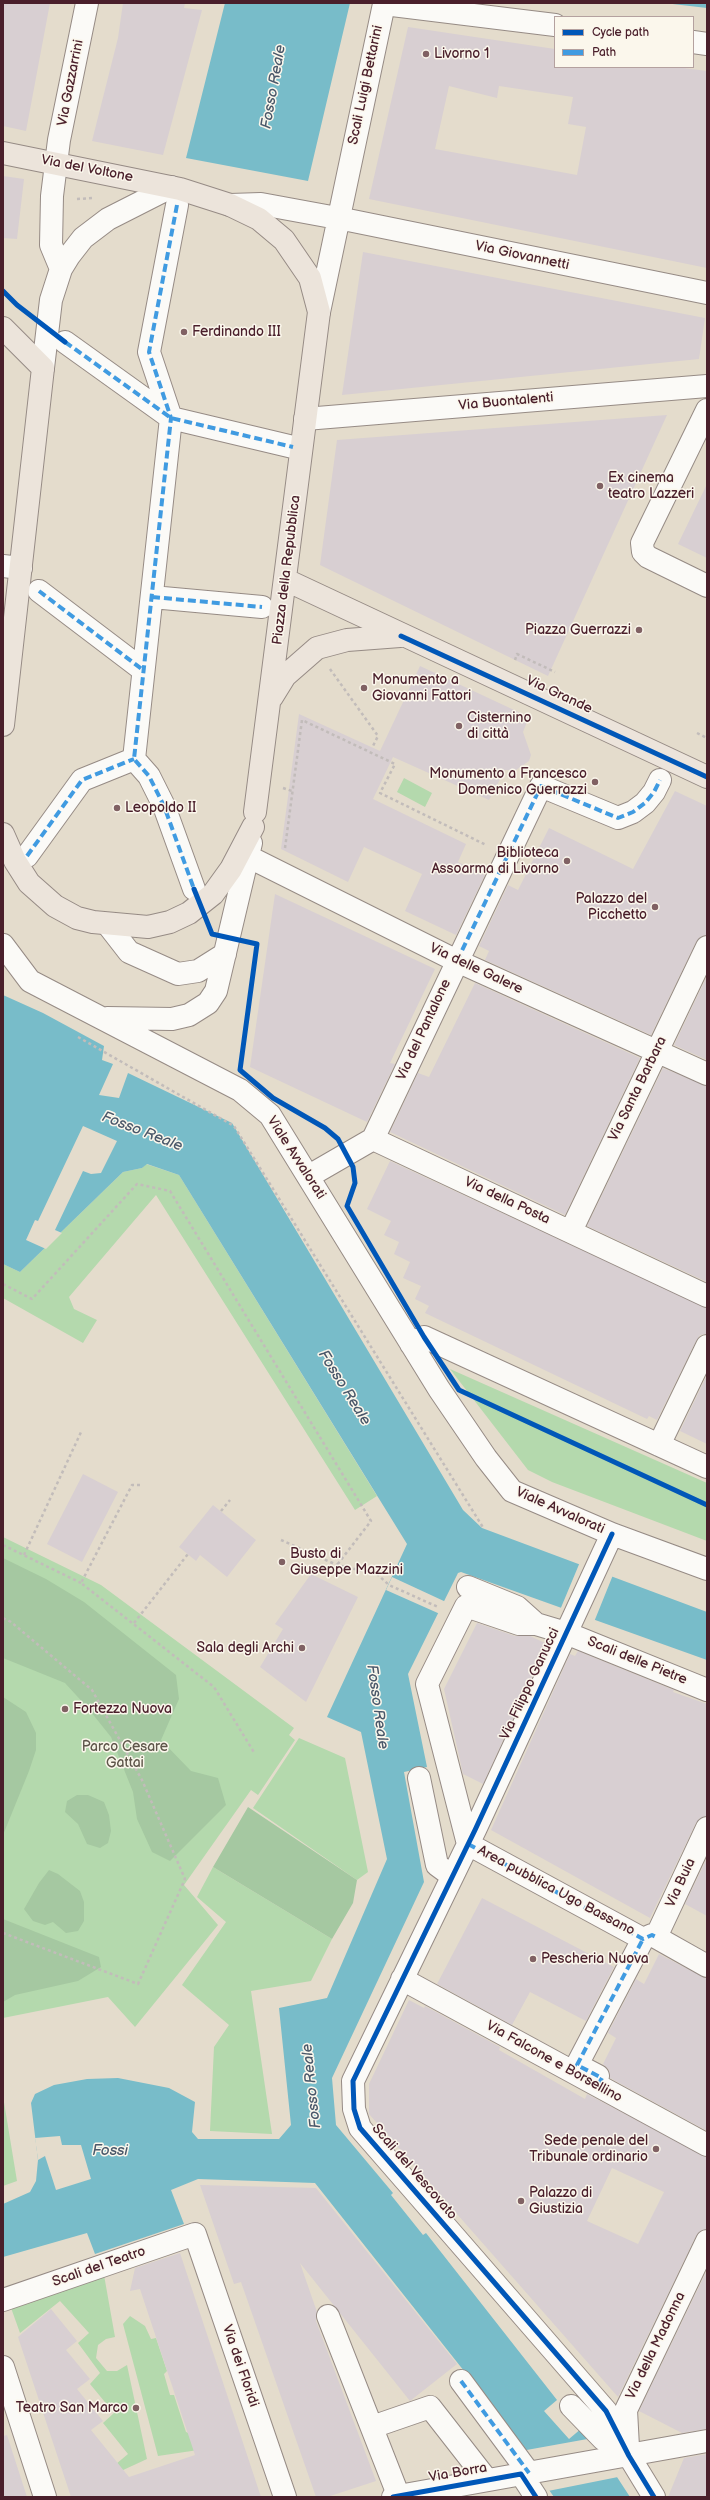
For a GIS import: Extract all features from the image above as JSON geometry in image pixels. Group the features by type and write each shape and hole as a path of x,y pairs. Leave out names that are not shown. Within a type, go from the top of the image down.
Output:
{"main road":[{"name":"Via del Voltone","path":"3,153 56,163 174,196"},
{"name":"Piazza della Repubblica","path":"3,834 21,872 42,896 55,906 78,918 108,925 158,925 180,918 201,906 220,885 254,820 268,704 286,580 319,312 310,278 284,240 259,219 230,205 174,196"},
{"path":"3,328 43,368 12,567 3,725"},
{"name":"Via Grande","path":"286,580 401,636 707,777"},
{"name":"Via Grande","path":"268,704 285,676 316,648 360,638 401,636"}],"street":[{"name":"Via Gazzarrini","path":"56,163 87,3"},
{"name":"Scali Luigi Bettarini","path":"337,218 384,4 554,25"},
{"path":"694,42 707,44"},
{"path":"56,163 51,244 61,269"},
{"path":"43,368 49,313 61,269 83,238 122,212 174,196 149,352 171,418 134,759 149,776 164,806 194,889"},
{"name":"Piazza della Repubblica","path":"230,205 261,204 337,218 319,312"},
{"name":"Via Giovannetti","path":"337,218 707,293"},
{"path":"65,342 171,418 293,447"},
{"name":"Via Buontalenti","path":"305,418 707,386"},
{"path":"707,410 644,536 643,552 707,586"},
{"path":"39,592 144,670"},
{"name":"Piazza della Repubblica","path":"152,597 262,607"},
{"path":"26,856 82,780 134,759"},
{"name":"Via del Pantalone","path":"373,1139 541,786 618,818 625,816 644,803 654,792 660,780"},
{"name":"Piazza della Repubblica","path":"3,945 30,980 104,1018 172,1019 189,1015 201,1009 216,991 249,857 254,820"},
{"name":"Via delle Galere","path":"249,857 457,961 707,1074"},
{"path":"108,925 130,952 178,974 198,970 225,954"},
{"name":"Via Santa Barbara","path":"571,1231 707,947"},
{"path":"3,969 30,980"},
{"name":"Viale Avvalorati","path":"104,1018 252,1098 279,1127 410,1344 506,1486 523,1496 612,1534 707,1569"},
{"path":"309,1176 373,1139"},
{"name":"Via della Posta","path":"373,1139 707,1296"},
{"path":"410,1344 424,1337 707,1467"},
{"path":"659,1445 707,1346"},
{"name":"Via Filippo Ganucci","path":"468,1844 612,1534"},
{"path":"468,1587 517,1607 536,1624"},
{"path":"468,1844 427,1684 466,1606 519,1624 536,1624"},
{"name":"Scali delle Pietre","path":"536,1624 571,1625 707,1690"},
{"path":"419,1778 437,1865 452,1876"},
{"name":"Via Buia","path":"649,1938 707,1828"},
{"name":"Scali del Vescovato","path":"468,1844 353,2081 354,2109 360,2128 606,2412 629,2456 654,2497"},
{"name":"Area pubblica Ugo Bassano","path":"468,1844 649,1938 626,1972 577,2065 602,2078 598,2085"},
{"path":"649,1938 707,1966"},
{"name":"Via Falcone e Borsellino","path":"402,1979 707,2145"},
{"name":"Scali del Teatro","path":"3,2300 195,2234"},
{"name":"Via dei Floridi","path":"195,2234 285,2497"},
{"name":"Via della Madonna","path":"629,2456 626,2410 707,2241"},
{"path":"328,2316 372,2427 397,2497"},
{"path":"3,2367 45,2497"},
{"path":"461,2381 527,2473 536,2497"},
{"path":"571,2406 603,2439 617,2433"},
{"path":"372,2427 430,2407 487,2480"},
{"name":"Via Borra","path":"397,2497 707,2442"}],"path":[{"path":"71,198 94,198"},
{"path":"514,660 517,654 555,672"},
{"path":"330,669 378,736 373,746"},
{"path":"284,851 302,720 395,764 380,793 508,856"},
{"path":"697,733 707,738"},
{"path":"283,788 292,791"},
{"path":"78,1037 234,1126 484,1529"},
{"path":"3,1284 32,1299 137,1184 170,1191 372,1521 337,1565"},
{"path":"24,1555 82,1430"},
{"path":"81,1583 132,1485 140,1485"},
{"path":"221,1511 230,1500"},
{"path":"281,1540 337,1565 377,1574 389,1585 442,1608"},
{"path":"3,1545 81,1583 214,1687 255,1754"},
{"path":"134,1623 188,1554"},
{"path":"3,1618 11,1622 92,1690 142,1780 185,1879 138,1984 3,1933"}],"green space":[{"path":"404,778 432,793 425,807 397,792"},
{"path":"146,1164 179,1175 377,1496 355,1510 156,1195 69,1297 74,1309 97,1320 83,1343 3,1298 3,1264 20,1272 123,1172 142,1168"},
{"path":"450,1369 707,1483 707,1541 552,1482 528,1470"},
{"name":"Parco Cesare Gattai","path":"3,1537 101,1585 294,1728 289,1735 295,1740 258,1795 251,1790 184,1885 218,1925 135,2027 108,1997 3,2018"},
{"path":"3,1558 46,1579 84,1602 176,1675 179,1699 161,1740 191,1771 218,1778 226,1805 170,1861 152,1852 137,1819 133,1792 111,1737 87,1707 65,1683 3,1658"},
{"path":"3,1697 26,1712 36,1733 36,1750 3,1835"},
{"path":"299,1738 345,1758 368,1872 357,1880 253,1808"},
{"path":"77,1795 88,1795 104,1802 109,1815 111,1831 108,1843 100,1848 87,1844 78,1824 65,1812 67,1801"},
{"path":"248,1807 357,1880 353,1903 332,1939 213,1867"},
{"path":"213,1867 332,1939 311,1981 251,1991 272,2134 210,2131 214,2047 229,2025 182,1985 226,1922 197,1897"},
{"path":"49,1870 58,1874 80,1891 84,1902 84,1921 78,1931 66,1933 53,1922 45,1925 33,1921 24,1909 39,1883"},
{"path":"3,1919 99,1957 101,1967 78,1981 15,1995 3,2002"},
{"path":"3,2096 17,2181 3,2186"},
{"path":"104,2275 115,2337 106,2339 98,2345 96,2358 107,2371 117,2371 127,2365 147,2459 121,2471 116,2464 128,2454 103,2423 114,2413 90,2384 100,2373 78,2343 89,2333 60,2301 20,2333 10,2305"},
{"path":"130,2316 145,2326 151,2339 156,2338 167,2371 164,2374 170,2395 174,2395 186,2432 201,2438 205,2449 158,2456 123,2324"}],"water":[{"name":"Fosso Reale","path":"225,3 350,3 308,181 186,158"},
{"path":"664,3 707,3 707,8"},
{"name":"Fossi","path":"3,995 43,1013 104,1046 102,1060 113,1064 99,1095 119,1098 128,1073 232,1123 463,1510 482,1528 707,1612 707,1660 461,1572 458,1573 408,1674 427,1767 404,1772 424,1882 332,2078 336,2125 393,2193 391,2195 423,2235 426,2233 557,2400 544,2411 569,2439 582,2428 591,2437 630,2497 554,2497 468,2376 315,2183 198,2179 171,2190 184,2224 95,2254 87,2233 3,2257 3,2204 30,2192 36,2181 38,2160 31,2103 35,2094 54,2085 87,2079 118,2078 169,2088 195,2102 192,2132 198,2139 279,2139 291,2125 279,2008 327,1998 387,1859 361,1732 327,1717 407,1544 179,1175 147,1164 142,1168 123,1172 20,1272 3,1264"}],"pier":[{"path":"83,1126 117,1141 101,1173 91,1174 83,1171 55,1230 62,1233 46,1249 26,1240 35,1220 38,1221"},
{"path":"580,1562 613,1575 594,1622 560,1610"},
{"path":"392,1577 446,1602 440,1614 386,1590"},
{"path":"60,2136 62,2145 81,2145 91,2179 56,2190 45,2156 38,2160 35,2138"},
{"path":"593,2438 618,2477 548,2491 521,2451"}],"building":[{"path":"3,3 50,3 26,131 3,126"},
{"path":"123,3 185,3 184,8 202,10 163,155 92,141 118,38"},
{"path":"408,27 554,49 554,68 684,68 707,71 707,268 369,199","holes":["449,86 497,98 499,86 573,97 568,124 586,127 577,175 435,149"]},
{"path":"3,176 24,179 17,239 3,238"},
{"path":"363,252 705,318 699,359 342,395"},
{"path":"667,415 548,676 320,565 337,440"},
{"path":"707,484 707,558 678,544"},
{"path":"420,666 529,717 523,732 531,755 529,761 516,770 505,770 489,800 393,757 373,799 466,844 458,862 485,875 456,935 405,911 422,874 364,847 348,882 281,849 299,714 380,751"},
{"name":"Palazzo del Picchetto","path":"675,791 707,806 707,935 700,937 696,942 651,1035 485,960 489,951 479,946 508,885 518,890 549,828 633,869"},
{"path":"275,894 435,969 390,1063 395,1064 367,1122 250,1067"},
{"path":"707,976 707,1060 674,1045"},
{"path":"475,983 640,1058 565,1215 390,1132 418,1073 429,1077"},
{"path":"663,1068 707,1086 707,1282 587,1226"},
{"path":"390,1161 707,1308 707,1334 700,1335 696,1341 657,1420 649,1416 647,1419 425,1313 429,1306 415,1299 421,1286 403,1278 410,1262 394,1254 399,1242 384,1235 391,1221 367,1209"},
{"path":"707,1375 707,1444 680,1431"},
{"path":"83,1474 118,1492 82,1562 47,1544"},
{"path":"213,1505 256,1540 227,1577 200,1555 196,1561 179,1547"},
{"name":"Sala degli Archi","path":"311,1574 358,1597 306,1702 260,1667 283,1629 275,1624"},
{"path":"477,1623 515,1636 530,1636 547,1644 483,1784 463,1774 444,1689"},
{"path":"578,1651 674,1690 673,1692 707,1704 707,1816 700,1818 696,1823 650,1918 491,1830 570,1654 575,1656"},
{"path":"707,1858 707,1916 685,1904"},
{"name":"Pescheria Nuova","path":"482,1898 614,1967 586,2021 530,1992 512,2025 437,1984"},
{"path":"659,1954 707,1979 707,2131 610,2078 609,2070 603,2064 616,2038 608,2033 636,1979 644,1984"},
{"name":"Palazzo di Giustizia","path":"409,2000 424,2008 425,2006 500,2047 499,2050 585,2099 587,2094 707,2157 707,2229 700,2231 696,2236 618,2397 369,2114 369,2084","holes":["612,2168 664,2192 638,2244 587,2221"]},
{"path":"200,2185 316,2188 457,2364 410,2401 300,2263 317,2312 316,2321 376,2481 327,2497 316,2497 241,2282 234,2284"},
{"path":"180,2253 261,2497 71,2497 18,2337 51,2309 77,2341 66,2350 90,2379 77,2389 103,2421 91,2430 129,2477 195,2455 140,2289 130,2291 135,2268"},
{"path":"707,2270 707,2429 682,2433 639,2411"},
{"path":"7,2435 27,2497 3,2497 3,2436"},
{"path":"707,2454 707,2497 668,2497 684,2458"}],"marked path":[{"path":"177,205 149,352 171,418 134,759 149,776 164,806 194,889"},
{"path":"65,342 171,418 293,447"},
{"path":"39,591 143,670"},
{"path":"152,597 262,607"},
{"path":"27,856 82,780 134,759"},
{"path":"457,961 541,786 618,818 633,812 645,803 654,792 660,780"},
{"path":"468,1844 643,1939 652,1935 656,1937"},
{"path":"598,2085 602,2078 577,2065 643,1939"},
{"path":"461,2381 529,2473"}],"cycle path":[{"path":"3,291 17,305 65,342"},
{"path":"401,636 707,777"},
{"path":"194,889 212,934 257,944 240,1070 273,1098 325,1128 338,1139 353,1167 355,1183 347,1206 424,1337 459,1390 707,1505"},
{"path":"612,1534 475,1830 353,2081 354,2109 360,2128 606,2411 629,2456 654,2497"},
{"path":"393,2497 521,2474 536,2497"}],"place":[{"name":"Livorno 1","path":"426,54"},
{"name":"Ferdinando III","path":"184,332"},
{"name":"Ex cinema teatro Lazzeri","path":"600,486"},
{"name":"Piazza Guerrazzi","path":"639,630"},
{"name":"Monumento a Giovanni Fattori","path":"364,688"},
{"name":"Cisternino di città","path":"459,726"},
{"name":"Monumento a Francesco Domenico Guerrazzi","path":"595,782"},
{"name":"Leopoldo II","path":"117,808"},
{"name":"Biblioteca Assoarma di Livorno","path":"567,861"},
{"name":"Palazzo del Picchetto","path":"655,907"},
{"name":"Busto di Giuseppe Mazzini","path":"282,1562"},
{"name":"Sala degli Archi","path":"302,1648"},
{"name":"Fortezza Nuova","path":"65,1709"},
{"name":"Pescheria Nuova","path":"533,1959"},
{"name":"Sede penale del Tribunale ordinario","path":"656,2149"},
{"name":"Palazzo di Giustizia","path":"521,2201"},
{"name":"Teatro San Marco","path":"136,2408"}]}
